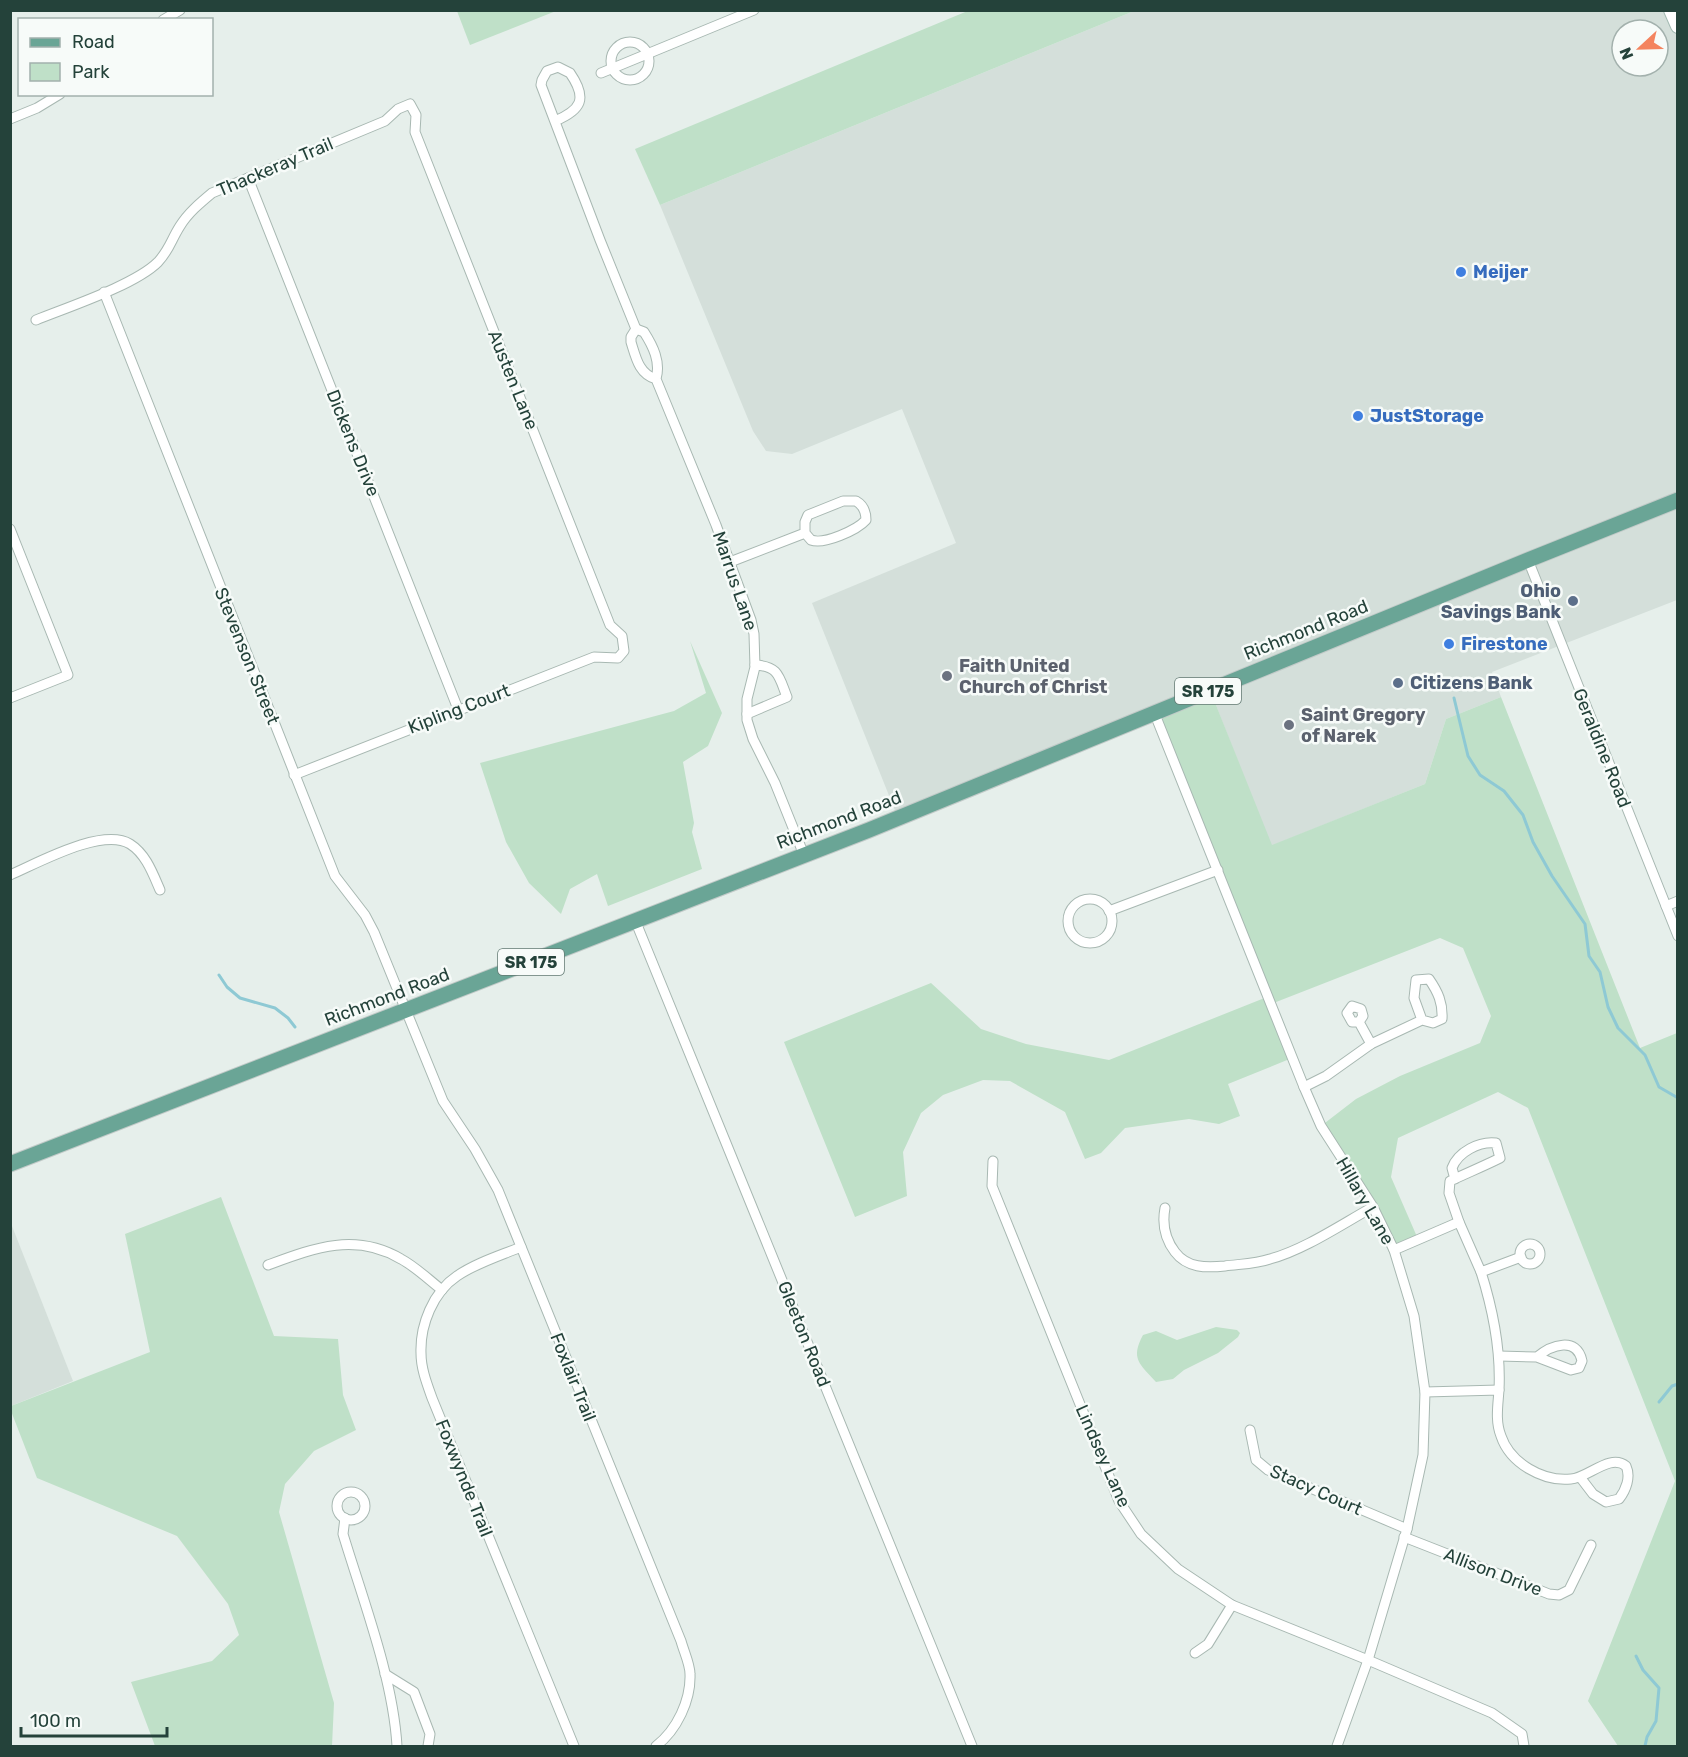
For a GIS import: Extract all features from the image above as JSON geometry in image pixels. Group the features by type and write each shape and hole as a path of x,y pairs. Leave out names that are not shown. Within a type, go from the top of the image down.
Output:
{"main road":[{"path":"1671,10 1677,26"},
{"name":"Richmond Road","path":"10,1164 117,1120 406,1011 914,812 1677,500"}],"street":[{"path":"166,18 180,10"},
{"path":"602,73 754,10"},
{"path":"637,43 645,48 648,54 648,68 637,79 624,79 613,69 613,54 623,44 637,43"},
{"path":"555,121 576,111 580,96 570,73 558,67 547,71 542,80 542,86 555,121 600,240 636,329"},
{"path":"10,119 37,108 57,96"},
{"name":"Thackeray Trail","path":"36,320 104,292 138,276 156,264 170,248 179,228 197,205 212,193 385,121 398,109 410,104"},
{"name":"Austen Lane","path":"410,104 416,115 415,132 419,143 609,625 622,636 624,651"},
{"name":"Dickens Drive","path":"248,178 458,709"},
{"name":"Stevenson Street","path":"104,292 335,876 365,915 374,932 406,1011"},
{"name":"Marrus Lane","path":"656,379 647,376 641,370 631,342 636,329 644,332 653,348 659,368 656,379 671,411 747,607 754,634 755,665 747,699 747,714 753,739 775,783 804,855"},
{"path":"843,501 856,501 864,508 866,520 858,527 821,542 811,540 805,533 805,522 808,515 843,501"},
{"path":"10,529 68,675 10,698"},
{"path":"729,562 805,533"},
{"name":"Geraldine Road","path":"1528,560 1677,936"},
{"name":"Kipling Court","path":"294,775 594,657 618,658 624,651"},
{"path":"747,714 787,697 778,674 773,669 755,665"},
{"name":"Hillary Lane","path":"1154,712 1304,1087 1321,1126 1373,1207 1394,1250 1414,1316 1425,1392 1423,1455 1406,1533 1368,1660 1337,1746"},
{"path":"10,875 91,841 117,839 129,843 139,851 148,863 160,890"},
{"path":"1109,911 1218,870"},
{"path":"1095,900 1109,911 1110,928 1100,940 1086,942 1072,934 1068,919 1071,910 1078,903 1095,900"},
{"path":"1666,906 1677,901"},
{"name":"Gleeton Road","path":"635,920 972,1746"},
{"path":"1304,1087 1326,1076 1371,1044 1422,1020 1433,1023 1442,1019 1443,1010 1439,994 1429,979 1416,980 1414,998 1422,1020"},
{"name":"Foxlair Trail","path":"406,1011 443,1101 475,1149 498,1190 681,1641 690,1672 688,1697 665,1740 656,1746"},
{"path":"1359,1022 1371,1044"},
{"path":"1455,1179 1452,1168 1460,1155 1485,1143 1496,1143 1500,1158 1455,1179 1450,1181 1449,1193 1480,1272 1494,1320 1499,1356 1497,1420 1501,1437 1517,1460 1537,1474 1560,1479 1580,1477 1601,1466 1617,1462 1626,1466 1629,1476 1625,1490 1619,1499 1605,1502 1593,1494 1580,1477"},
{"name":"Lindsey Lane","path":"993,1161 992,1186 1119,1501 1141,1534 1178,1569 1232,1605 1492,1713 1522,1734 1524,1746"},
{"path":"1165,1208 1164,1229 1172,1248 1186,1262 1203,1268 1273,1259 1373,1207"},
{"path":"1394,1250 1459,1222"},
{"path":"268,1265 315,1248 360,1245 384,1251 402,1259 442,1290"},
{"name":"Foxwynde Trail","path":"520,1247 470,1268 454,1278 442,1290 430,1308 423,1329 421,1353 427,1384 574,1746"},
{"path":"1480,1272 1521,1257"},
{"path":"1499,1356 1537,1357"},
{"path":"1425,1392 1498,1390"},
{"name":"Stacy Court","path":"1250,1430 1256,1460 1268,1470 1406,1533"},
{"path":"345,1518 343,1534 385,1674 396,1725 397,1746"},
{"name":"Allison Drive","path":"1406,1533 1549,1594 1559,1595 1569,1590 1591,1545"},
{"path":"1195,1653 1208,1644 1232,1605"},
{"path":"385,1674 414,1692 430,1734 428,1746"}],"shaded area":[{"path":"1134,11 1671,11 1678,27 1677,600 1492,672 1501,697 1446,719 1425,784 1271,846 1210,690 898,818 812,603 956,543 902,409 792,454 766,451 753,431 660,205"},
{"path":"10,1221 73,1381 11,1406 10,1406"}],"green space":[{"path":"970,10 1134,11 660,205 635,149"},
{"path":"457,11 556,11 470,45"},
{"path":"690,641 722,713 708,746 683,762 694,823 692,832 702,869 608,906 597,874 570,889 561,914 529,883 506,842 480,763 674,711 706,693"},
{"path":"1210,690 1272,845 1425,784 1446,719 1501,697 1640,1048 1677,1033 1677,1746 1618,1746 1588,1701 1675,1481 1528,1108 1498,1092 1398,1138 1391,1177 1418,1239 1394,1250 1321,1126 1356,1099 1400,1076 1480,1043 1491,1016 1463,948 1440,938 1271,1004 1292,1058 1228,1084 1240,1116 1219,1124 1189,1119 1125,1128 1101,1153 1085,1159 1065,1112 1010,1081 983,1080 943,1095 921,1113 903,1152 907,1196 855,1217 784,1042 931,983 981,1029 1026,1044 1109,1060 1267,997 1154,712"},
{"path":"221,1197 274,1336 338,1339 343,1395 356,1430 314,1451 285,1484 279,1512 334,1703 332,1746 155,1746 131,1682 212,1661 239,1635 228,1604 177,1536 37,1478 11,1411 11,1406 150,1352 125,1234"},
{"path":"1216,1327 1237,1330 1240,1333 1218,1353 1184,1370 1173,1379 1156,1382 1139,1361 1137,1350 1143,1335 1156,1331 1177,1340"}],"waterway":[{"path":"1454,698 1468,756 1480,775 1504,791 1523,815 1533,842 1552,876 1585,924 1589,956 1600,972 1608,1007 1618,1028 1645,1055 1659,1087 1678,1098"},
{"path":"219,975 227,987 240,998 275,1008 295,1027"},
{"path":"1659,1402 1672,1386 1678,1384"},
{"path":"1636,1656 1643,1670 1659,1688 1656,1721 1645,1746"}],"place":[{"name":"Meijer","path":"1461,272"},
{"name":"JustStorage","path":"1358,416"},
{"name":"Ohio Savings Bank","path":"1573,601"},
{"name":"Firestone","path":"1449,644"},
{"name":"Faith United Church of Christ","path":"947,676"},
{"name":"Citizens Bank","path":"1398,683"},
{"name":"Saint Gregory of Narek","path":"1289,725"}]}
